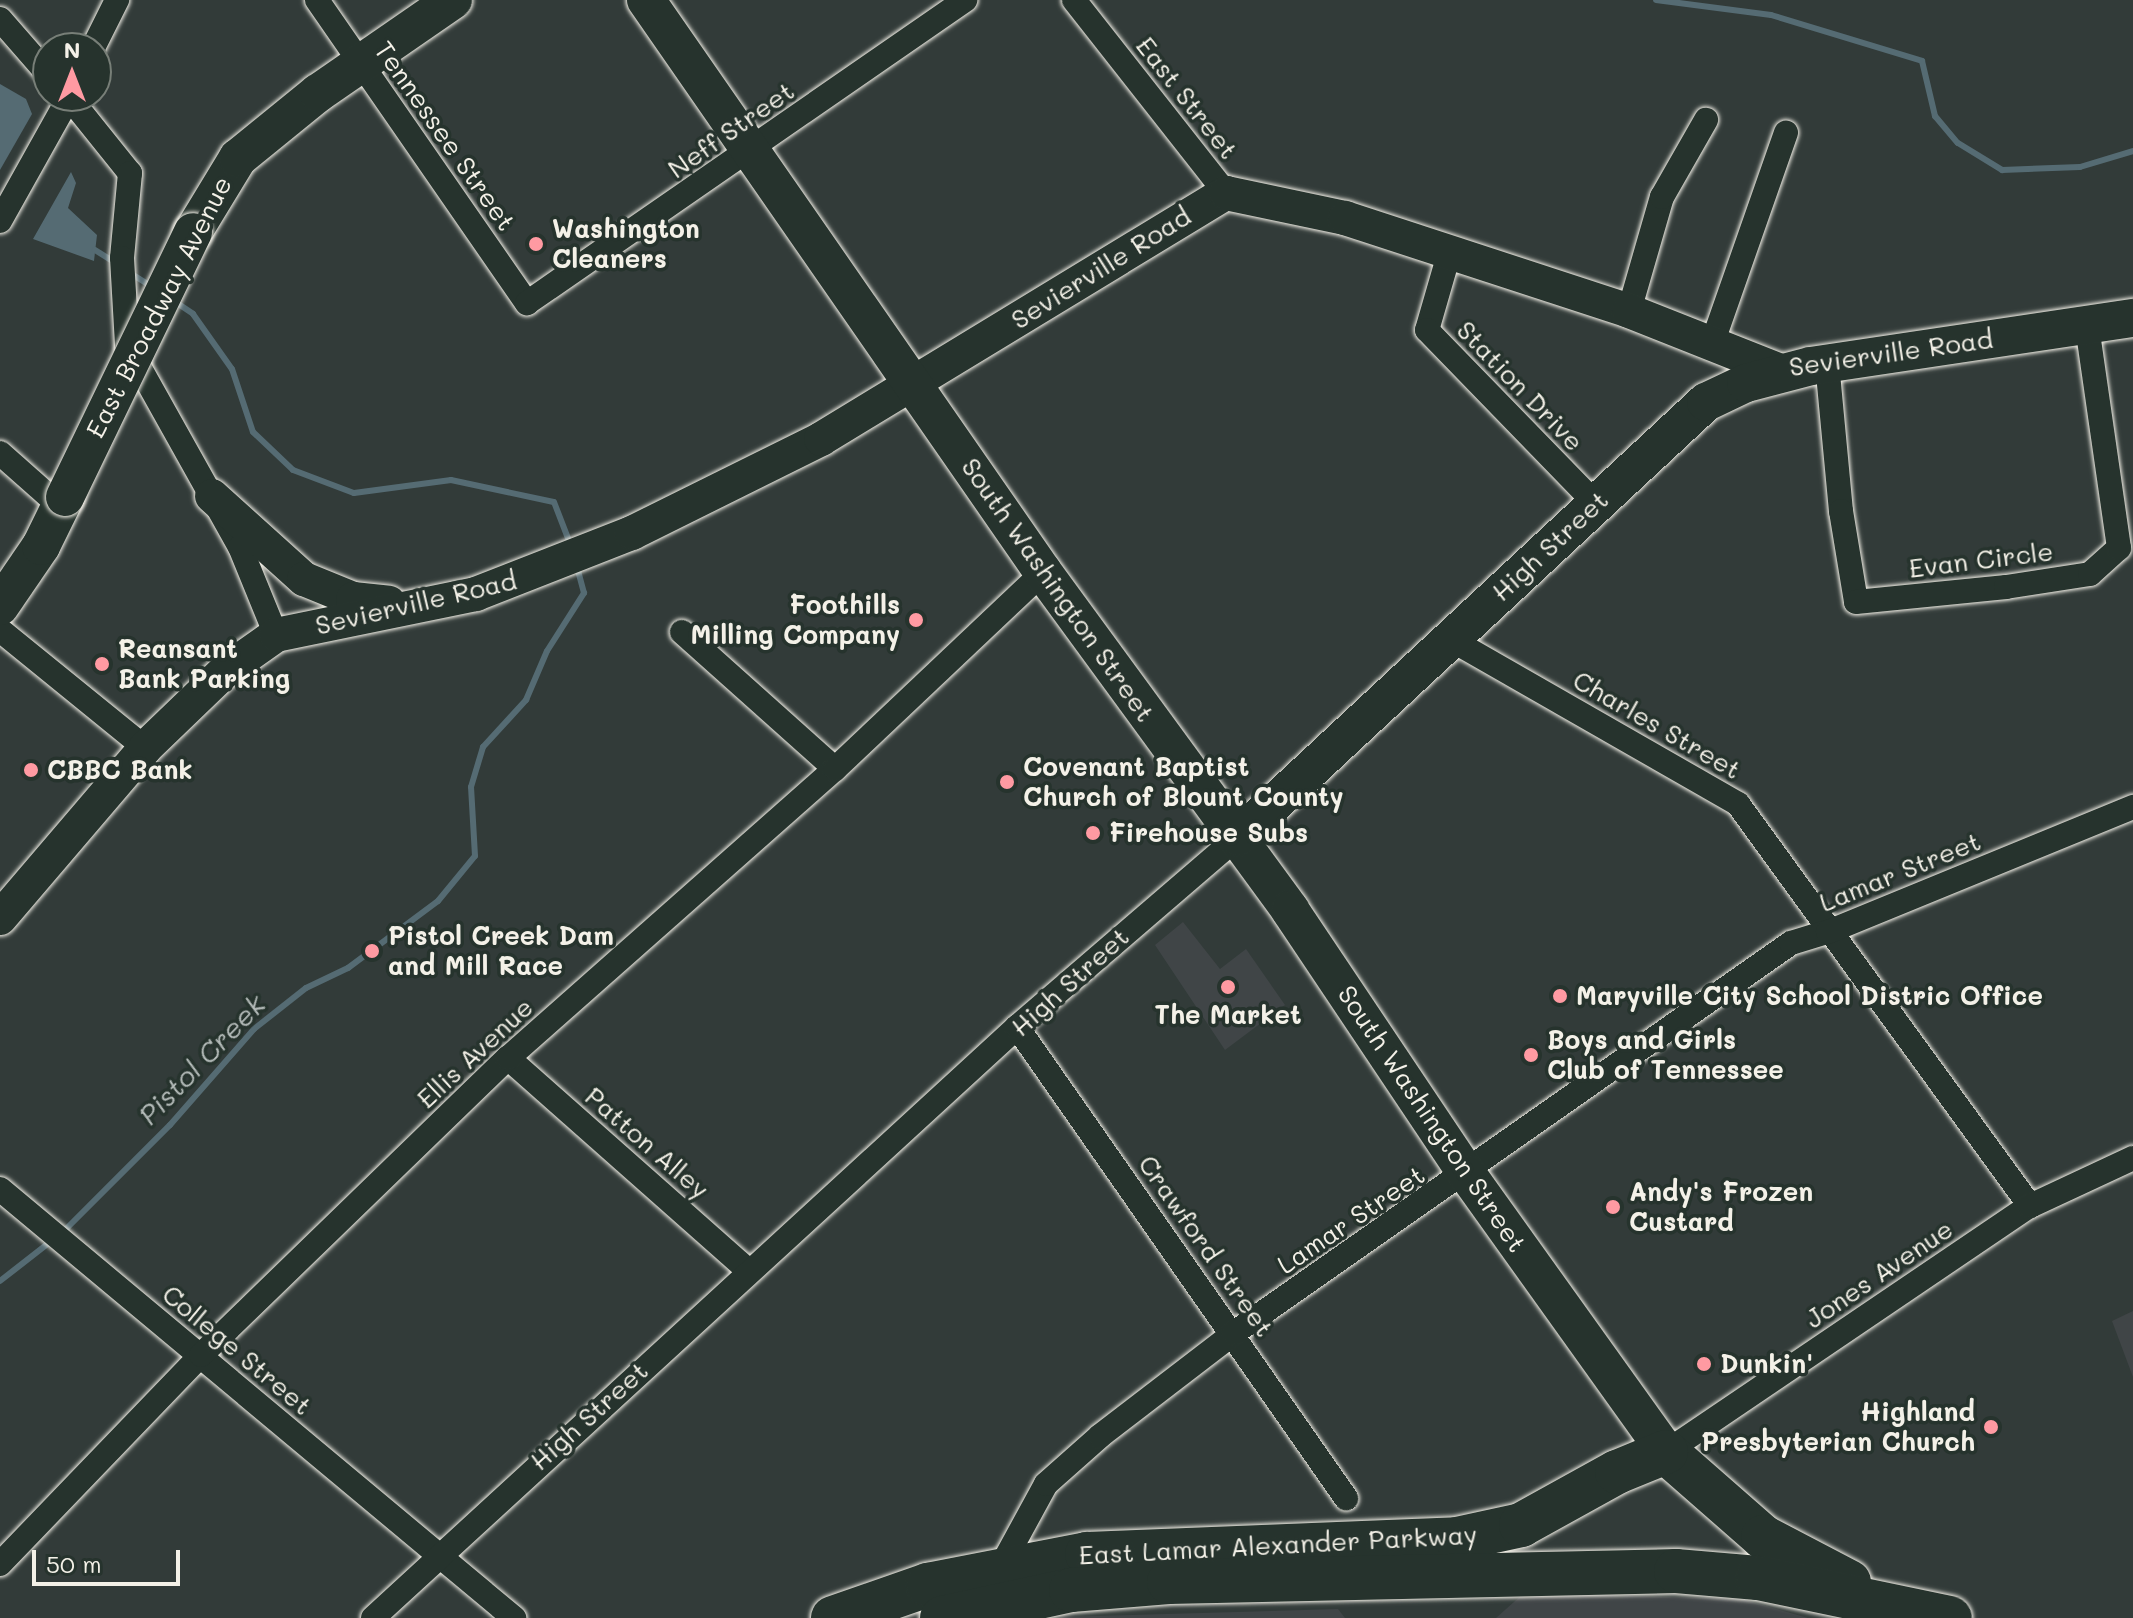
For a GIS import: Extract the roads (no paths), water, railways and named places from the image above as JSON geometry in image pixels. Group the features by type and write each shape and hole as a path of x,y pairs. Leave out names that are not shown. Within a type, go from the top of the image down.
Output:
{"highway":[{"name":"East Lamar Alexander Parkway","path":"1423,1576 1502,1559 1568,1535 1627,1498 1666,1452"},
{"name":"East Lamar Alexander Parkway","path":"975,1603 1148,1548 1457,1539 1521,1525 1617,1472 1666,1452"},
{"name":"East Lamar Alexander Parkway","path":"1666,1452 1763,1537 1900,1613"},
{"name":"East Lamar Alexander Parkway","path":"833,1618 928,1585 975,1603 1071,1590 1169,1582 1676,1571 1758,1578 1900,1613 1950,1618"}],"main road":[{"name":"East Broadway Avenue","path":"0,606 41,546 193,232 238,158 361,63 453,0"},
{"name":"South Washington Street","path":"646,0 916,383 1043,572 1238,837 1467,1174 1666,1452"},
{"name":"Sevierville Road","path":"1783,372 2133,318"},
{"name":"High Street","path":"1238,837 1706,402 1783,372"}],"street":[{"path":"101,32 117,0"},
{"name":"Tennessee Street","path":"317,0 527,303"},
{"name":"Neff Street","path":"527,303 965,0"},
{"name":"East Street","path":"1074,0 1226,193"},
{"path":"0,19 32,56"},
{"path":"0,221 61,112"},
{"path":"81,112 130,173 122,258 127,345 240,547 276,635"},
{"path":"1629,311 1662,197 1706,120"},
{"path":"1712,344 1786,133"},
{"name":"Sevierville Road","path":"0,918 145,748 225,671 276,635 476,594 632,533 821,439 1226,193 1345,218 1629,311 1783,372"},
{"name":"Station Drive","path":"1449,254 1427,330 1595,503"},
{"name":"Evan Circle","path":"1827,363 1841,511 1856,602 2006,587 2090,574 2119,548 2087,325"},
{"path":"0,453 63,502"},
{"path":"212,496 321,589 353,599 417,606"},
{"name":"Ellis Avenue","path":"0,1564 201,1355 508,1058 835,769 1043,572"},
{"path":"0,630 145,748"},
{"path":"682,632 835,769"},
{"name":"Charles Street","path":"1450,639 1738,804 1828,932 2030,1206"},
{"name":"Lamar Street","path":"975,1603 1046,1484 1234,1333 1467,1174 1791,943 1828,932 2133,807"},
{"name":"High Street","path":"373,1618 437,1556 1017,1027 1238,837"},
{"name":"Crawford Street","path":"1017,1027 1234,1333 1346,1498"},
{"name":"Patton Alley","path":"508,1058 749,1271"},
{"name":"Jones Avenue","path":"1666,1452 2030,1206 2133,1158"},
{"name":"College Street","path":"9,1197 514,1618"}],"water":[{"path":"0,84 26,99 32,114 0,170"},
{"path":"71,172 76,183 68,208 97,235 94,261 33,239"}],"waterway":[{"path":"1656,0 1771,15 1922,61 1935,116 1958,143 2002,170 2080,167 2133,151"},
{"name":"Pistol Creek","path":"95,250 114,262"},
{"name":"Pistol Creek","path":"130,273 151,286"},
{"name":"Pistol Creek","path":"174,301 193,314 232,369 253,432 293,470 354,493 451,480 554,502 571,546"},
{"name":"Pistol Creek","path":"63,1232 170,1125 254,1029 306,988 348,968 438,901 475,856 471,787 483,747 526,700 547,651 584,593 576,564"},
{"name":"Pistol Creek","path":"0,1281 54,1239"}],"place":[{"name":"Washington Cleaners","path":"536,244"},
{"name":"Foothills Milling Company","path":"916,620"},
{"name":"Reansant Bank Parking","path":"102,664"},
{"name":"CBBC Bank","path":"31,770"},
{"name":"Covenant Baptist Church of Blount County","path":"1007,782"},
{"name":"Firehouse Subs","path":"1093,833"},
{"name":"Pistol Creek Dam and Mill Race","path":"372,951"},
{"name":"The Market","path":"1228,987"},
{"name":"Maryville City School Distric Office","path":"1560,996"},
{"name":"Boys and Girls Club of Tennessee","path":"1531,1055"},
{"name":"Andy's Frozen Custard","path":"1613,1207"},
{"name":"Dunkin'","path":"1704,1364"},
{"name":"Highland Presbyterian Church","path":"1991,1427"}]}
